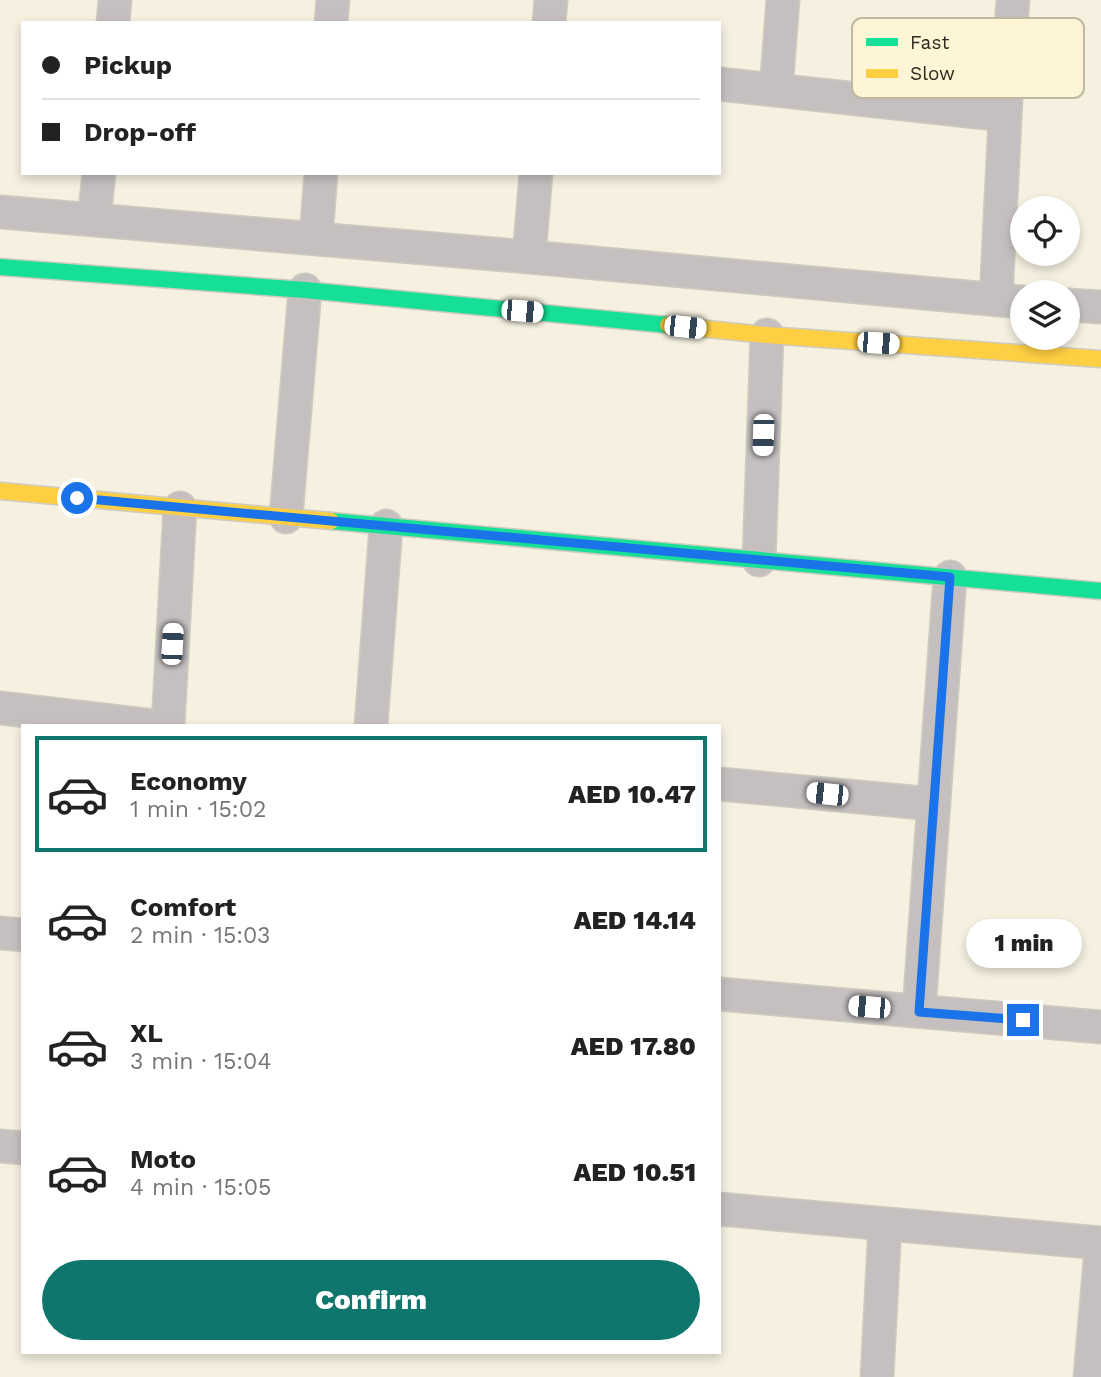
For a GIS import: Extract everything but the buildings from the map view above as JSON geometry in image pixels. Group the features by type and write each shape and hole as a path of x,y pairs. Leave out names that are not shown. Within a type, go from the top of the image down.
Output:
{"street":[{"path":"113,21 115,0"},
{"path":"331,21 333,0"},
{"path":"549,21 551,0"},
{"path":"776,90 783,0"},
{"path":"1012,18 1013,0"},
{"path":"721,84 1005,115"},
{"path":"0,212 1009,301 1006,98"},
{"path":"94,219 99,175"},
{"path":"316,238 321,175"},
{"path":"529,257 536,175"},
{"path":"0,267 305,290 767,335 1101,359"},
{"path":"286,517 305,290"},
{"path":"1080,306 1101,307"},
{"path":"759,560 767,335"},
{"path":"0,491 1101,590"},
{"path":"168,724 180,508"},
{"path":"371,724 386,526"},
{"path":"919,1012 950,577"},
{"path":"0,708 137,724"},
{"path":"721,784 934,804"},
{"path":"0,933 21,935"},
{"path":"721,994 1101,1027"},
{"path":"0,1146 21,1148"},
{"path":"721,1209 1101,1243"},
{"path":"877,1377 885,1224"},
{"path":"1090,1377 1101,1249"}],"traffic: fast":[{"path":"0,267 305,290 668,325"},
{"path":"331,521 1101,591"}],"traffic: slow":[{"path":"668,325 767,335 1101,359"},
{"path":"0,491 331,521"}],"route":[{"path":"77,498 950,577 919,1012 1023,1020"}]}
